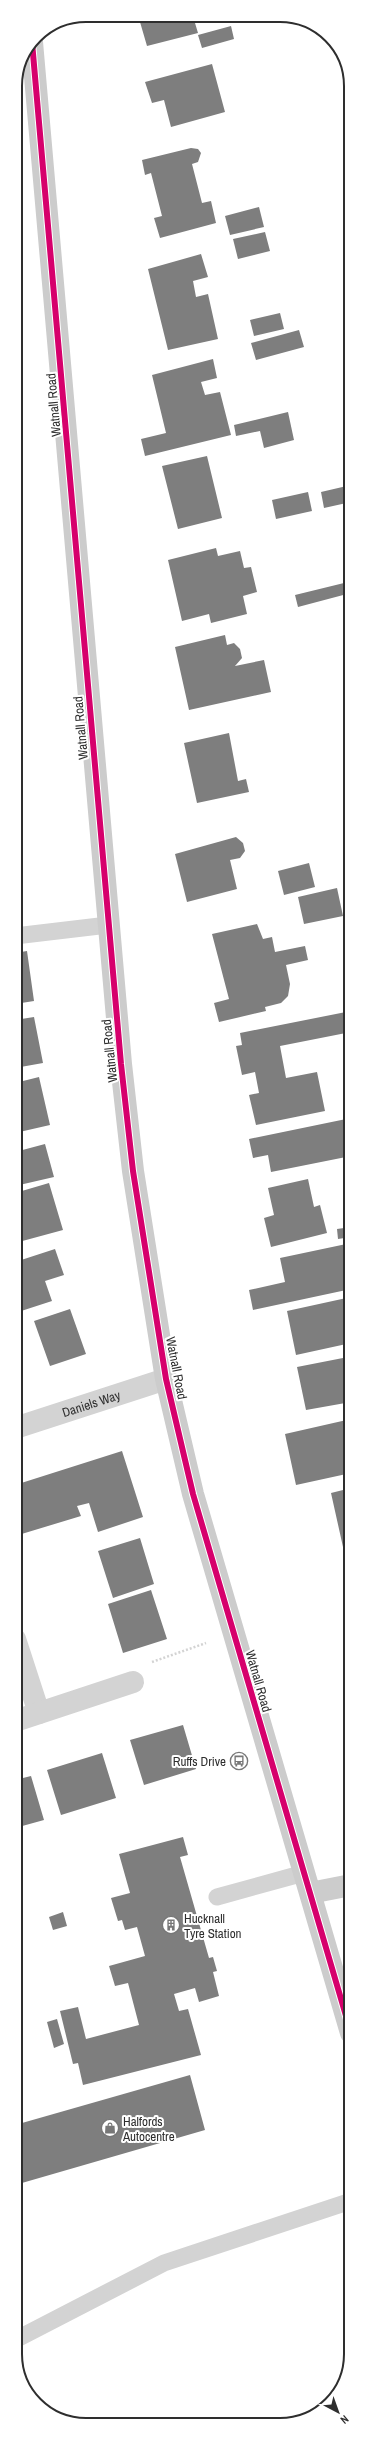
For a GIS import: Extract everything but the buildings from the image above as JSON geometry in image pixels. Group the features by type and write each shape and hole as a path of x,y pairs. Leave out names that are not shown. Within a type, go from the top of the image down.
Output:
{"main road":[{"name":"Watnall Road","path":"33,51 108,925 133,1171 166,1379 193,1494 344,2009"},
{"path":"307,1883 344,1885"}],"street":[{"name":"Daniels Way","path":"22,1426 166,1379"},
{"path":"22,1661 39,1713"},
{"path":"22,1719 133,1682"}],"lane":[{"path":"22,935 108,925"},
{"path":"216,1897 307,1883"},
{"path":"22,2336 164,2263 344,2203"}],"path":[{"path":"133,1682 145,1664 234,1634"}],"cycle path":[{"path":"33,51 121,1064 133,1171 166,1379 193,1494 344,2009"}],"place":[{"name":"Ruffs Drive","path":"239,1761"},
{"name":"Hucknall Tyre Station","path":"171,1925"},
{"name":"Halfords Autocentre","path":"110,2128"}]}
